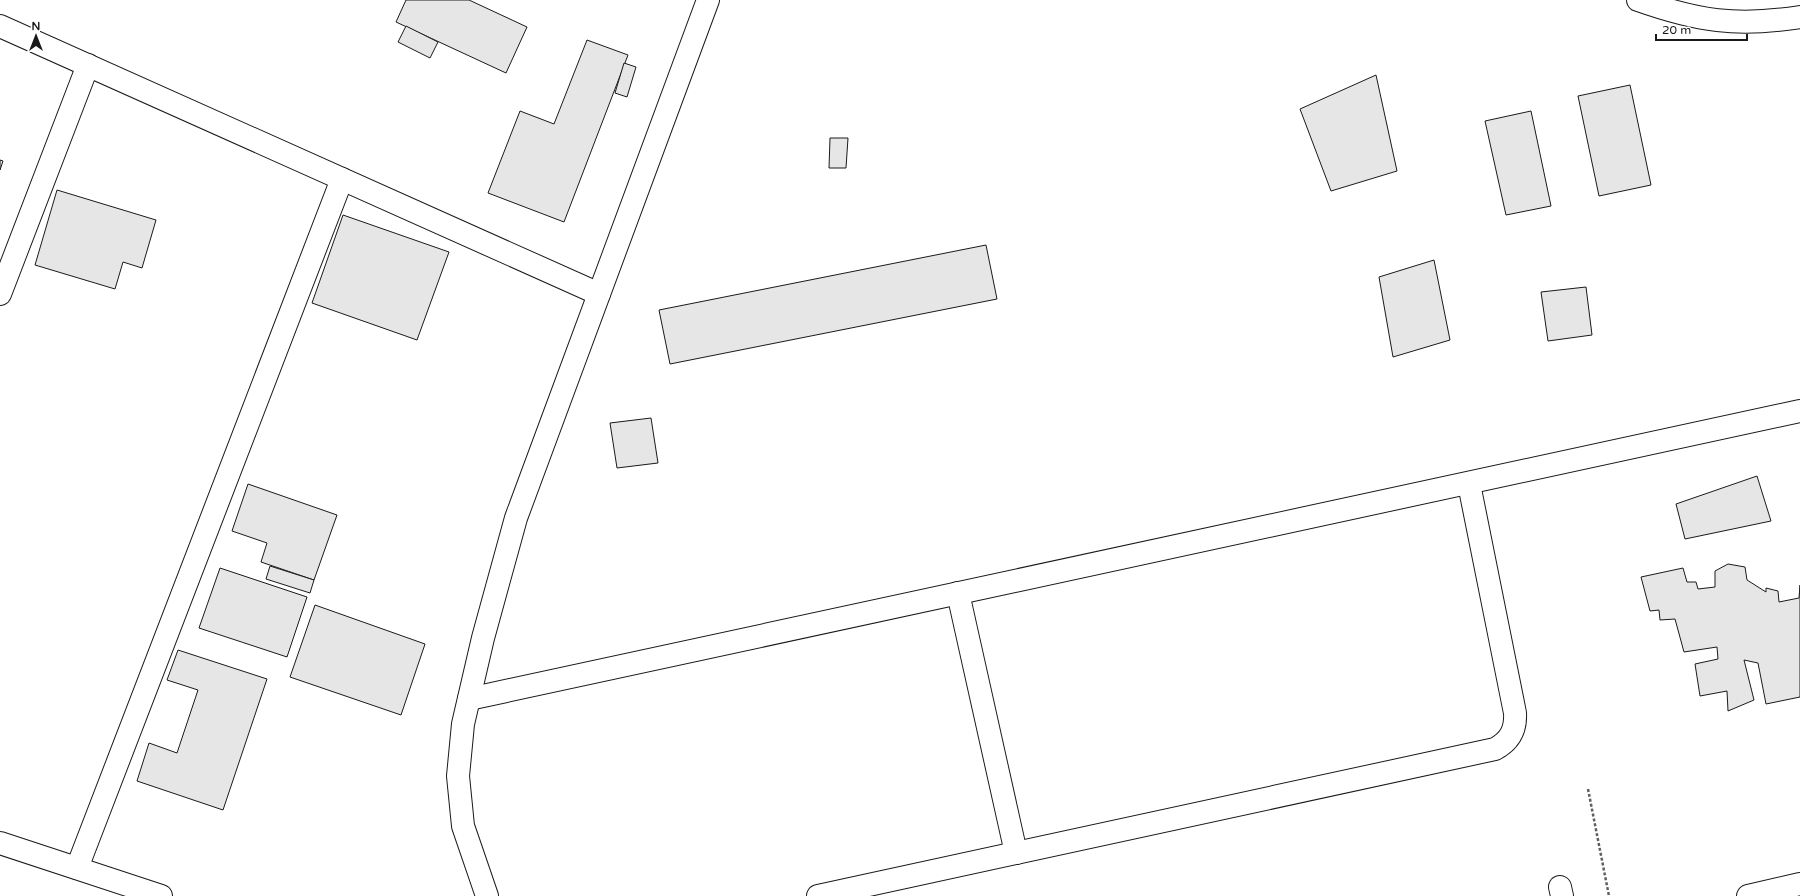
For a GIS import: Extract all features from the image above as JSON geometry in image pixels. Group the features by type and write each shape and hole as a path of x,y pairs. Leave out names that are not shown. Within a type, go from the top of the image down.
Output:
{"street":[{"path":"487,896 463,826 458,776 463,724 483,638 516,518 708,0"},
{"path":"1638,0 1685,15 1710,20 1743,23 1777,21 1800,17"},
{"path":"0,26 599,294"},
{"path":"0,294 88,66"},
{"path":"77,868 342,179"},
{"path":"469,699 1469,484 1800,411"},
{"path":"818,896 1495,749 1505,744 1512,735 1516,724 1515,713 1469,484"},
{"path":"958,593 1016,853"},
{"path":"0,843 161,896"},
{"path":"1748,896 1800,884"}],"path":[{"path":"1588,789 1609,896"}],"building":[{"path":"406,0 469,0 527,27 506,73 396,22"},
{"path":"406,26 438,42 430,58 398,42"},
{"path":"587,40 628,55 564,222 488,193 520,111 554,124"},
{"path":"624,63 636,67 627,97 615,93"},
{"path":"1376,75 1397,171 1331,191 1300,109"},
{"path":"1630,85 1651,185 1599,196 1578,96"},
{"path":"1531,111 1551,206 1506,215 1485,121"},
{"path":"830,138 848,138 846,168 829,168"},
{"path":"0,160 3,161 0,170"},
{"path":"57,190 156,220 142,268 123,262 115,289 35,265"},
{"path":"343,215 449,252 417,340 312,303"},
{"path":"986,245 997,299 670,364 659,310"},
{"path":"1434,260 1450,340 1393,357 1379,277"},
{"path":"1586,287 1592,335 1548,341 1541,292"},
{"path":"651,418 658,463 617,468 610,423"},
{"path":"1757,476 1771,521 1685,539 1676,504"},
{"path":"248,484 337,515 314,580 261,562 267,543 232,531"},
{"path":"1728,564 1745,567 1747,580 1766,592 1766,588 1778,591 1779,602 1799,598 1800,585 1800,697 1766,704 1758,663 1744,660 1754,700 1728,711 1727,691 1700,696 1695,664 1718,659 1717,647 1684,652 1675,619 1660,620 1659,610 1650,611 1641,577 1683,568 1687,582 1696,582 1698,589 1715,587 1715,571"},
{"path":"270,566 314,580 310,593 266,579"},
{"path":"220,568 307,597 287,657 199,628"},
{"path":"315,605 425,644 401,715 290,677"},
{"path":"178,650 267,679 223,810 137,781 149,743 177,753 198,690 167,680"}]}
